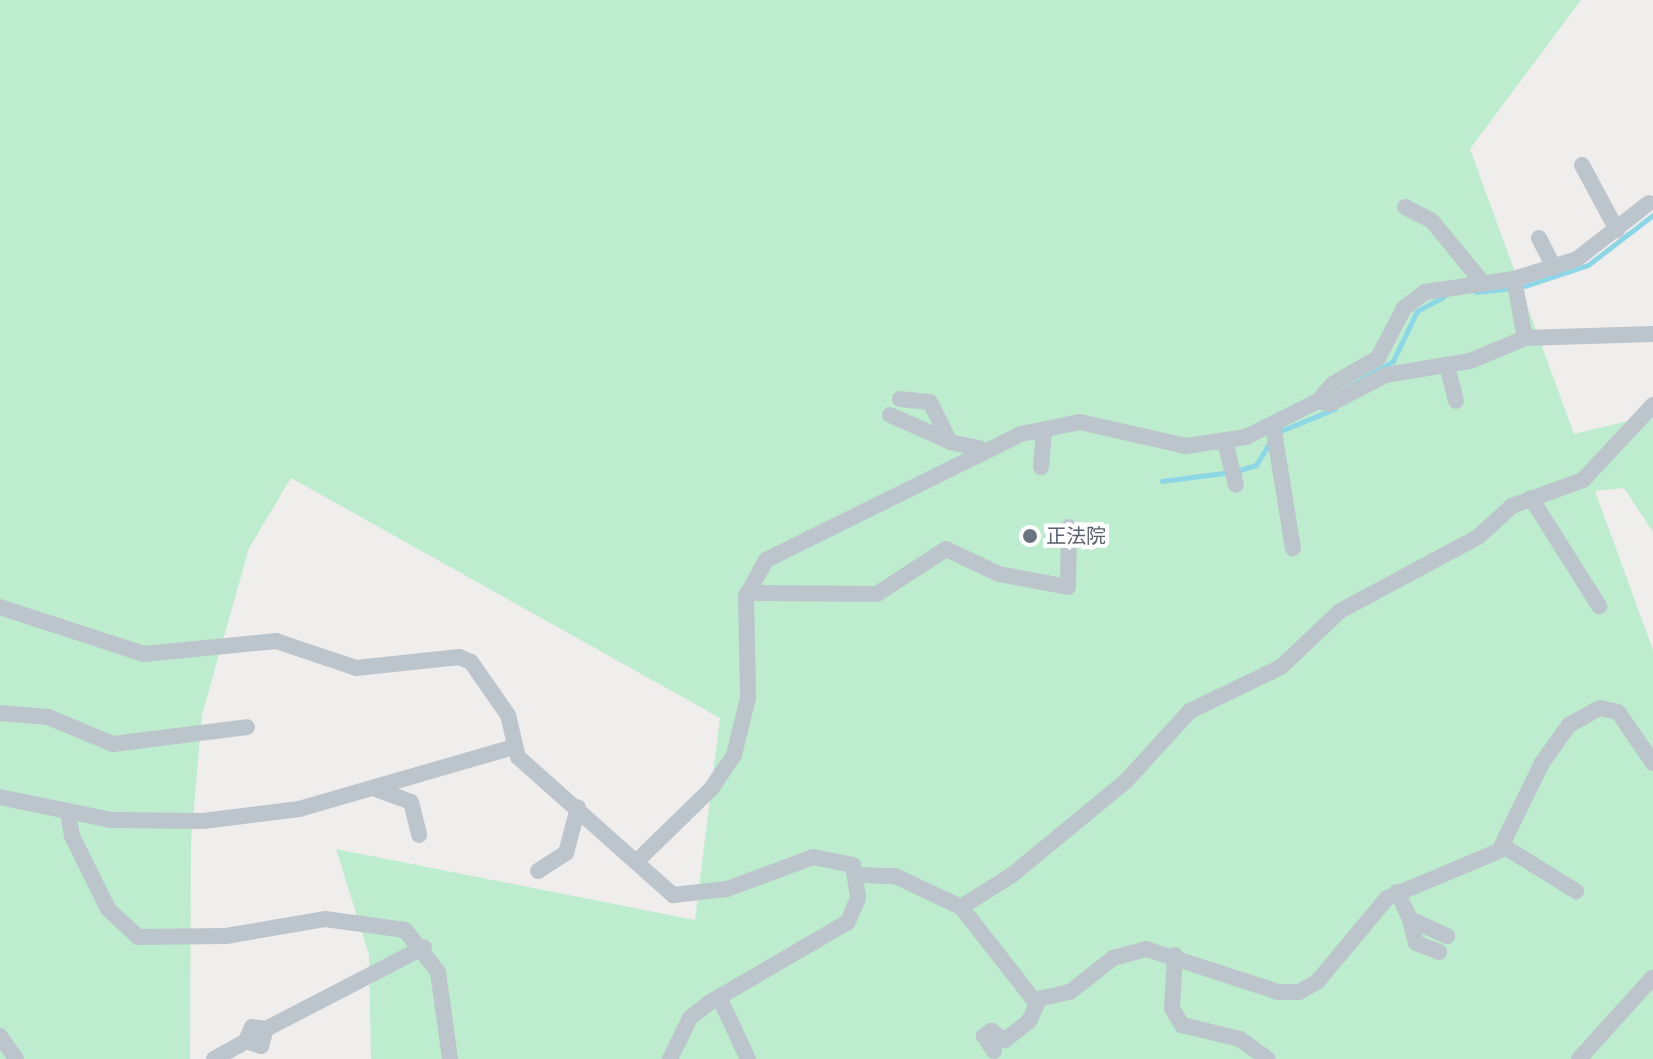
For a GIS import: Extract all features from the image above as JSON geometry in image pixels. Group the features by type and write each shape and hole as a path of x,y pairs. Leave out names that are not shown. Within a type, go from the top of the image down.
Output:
{"street":[{"path":"1582,165 1617,230"},
{"path":"638,860 700,801 734,755 748,698 747,593 766,560 979,448 1044,429 1094,423 1186,446 1275,433 1388,349 1415,298 1514,279 1554,267 1617,230 1649,203"},
{"path":"1405,207 1432,221 1483,283"},
{"path":"1539,238 1554,267"},
{"path":"1514,279 1525,338"},
{"path":"1318,401 1330,404 1402,370 1447,365 1525,338 1653,334"},
{"path":"1447,365 1456,401"},
{"path":"900,399 930,402 950,442"},
{"path":"961,907 1012,875 1126,781 1190,711 1269,675 1340,611 1478,537 1531,498 1598,469 1653,405"},
{"path":"890,415 950,442 979,448"},
{"path":"1041,467 1044,429"},
{"path":"1275,433 1293,548"},
{"path":"1225,442 1236,485"},
{"path":"1531,498 1599,606"},
{"path":"747,593 877,594 946,549 999,574 1068,587 1069,527"},
{"path":"0,607 144,654 276,641 356,668 459,657 471,662 508,715 511,748 684,898 758,880 813,857 853,865 859,875 848,922 719,997 690,1018 670,1059"},
{"path":"859,875 895,876 961,907 1022,994 1039,1000 1070,992 1130,951 1175,955 1278,992 1308,990 1397,892 1485,862 1503,846 1549,750 1587,714 1618,712 1653,763"},
{"path":"0,713 48,717 113,744 247,727"},
{"path":"0,797 124,821 203,821 287,811 511,748"},
{"path":"373,788 411,802 419,835"},
{"path":"538,871 566,853 578,808"},
{"path":"68,811 72,836 108,909 138,937 226,936 325,919 387,925 424,947 442,987 450,1059"},
{"path":"1503,846 1576,891"},
{"path":"1397,892 1410,919 1416,943 1439,952"},
{"path":"1410,919 1447,936"},
{"path":"214,1059 246,1041 252,1027 266,1029 424,947"},
{"path":"1175,955 1172,1008 1182,1025 1240,1039 1268,1059"},
{"path":"1579,1059 1653,977"},
{"path":"719,997 748,1059"},
{"path":"994,1051 984,1036 991,1031 1005,1040 1029,1021 1039,1000"},
{"path":"0,1036 16,1059"}],"green space":[{"path":"0,0 1581,0 1470,149 1574,434 1649,416 1635,429 1653,417 1653,532 1624,488 1595,491 1653,650 1653,1059 371,1059 369,955 336,849 695,920 720,718 291,478 249,548 202,715 191,841 190,1059 0,1059"}],"waterway":[{"path":"1525,286 1588,265 1653,215"},
{"path":"1476,292 1506,289"},
{"path":"1342,391 1393,361 1417,311 1443,297"},
{"path":"1278,432 1334,409"},
{"path":"1237,471 1256,465 1269,443"},
{"path":"1162,481 1223,473"}],"place":[{"name":"正法院","path":"1030,536"}]}
